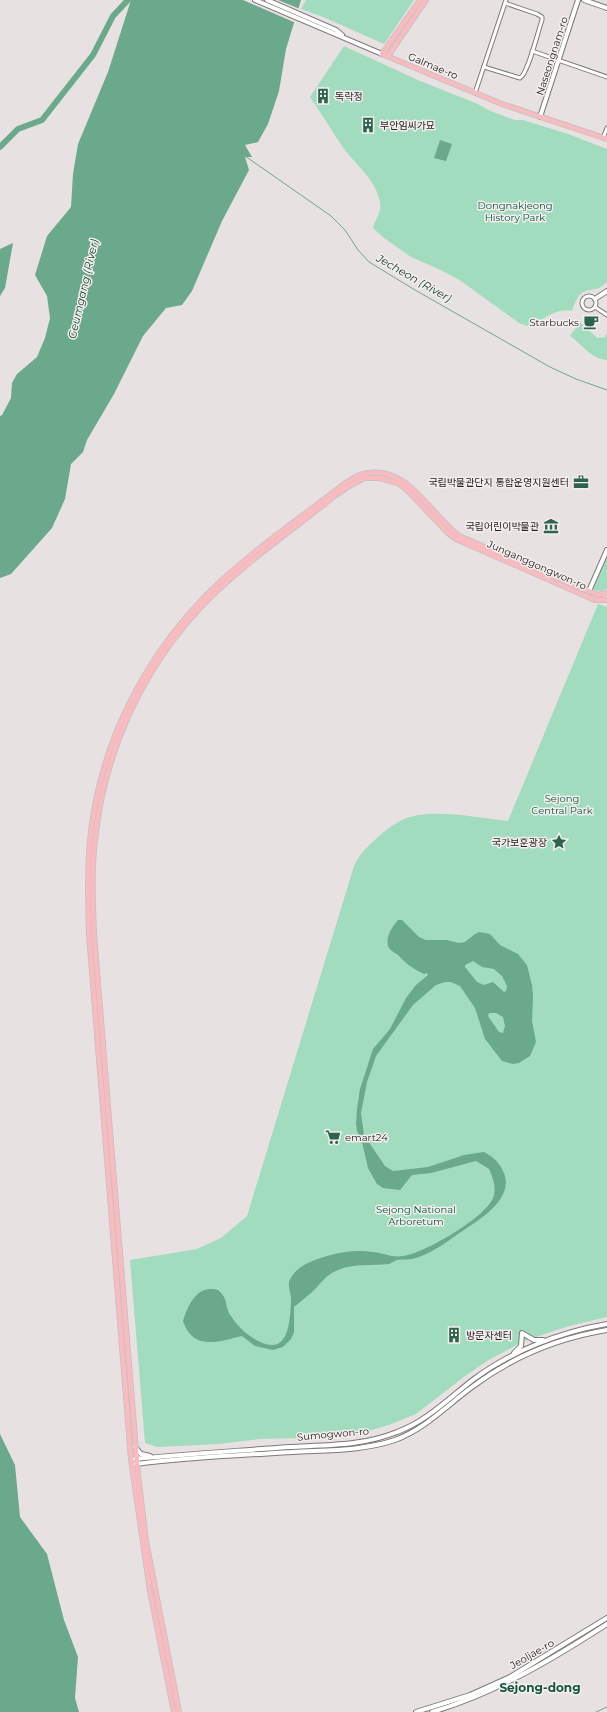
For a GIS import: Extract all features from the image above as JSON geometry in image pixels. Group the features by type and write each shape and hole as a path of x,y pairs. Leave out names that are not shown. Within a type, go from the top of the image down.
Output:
{"main road":[{"path":"382,54 420,0"},
{"path":"388,56 426,0"},
{"name":"Galmae-ro","path":"382,54 475,93 605,139"},
{"path":"174,1712 150,1591 134,1461 89,934 88,870 94,808 106,762 132,696 159,652 178,627 218,583 349,483 364,478 389,477"},
{"name":"Junganggongwon-ro","path":"389,477 403,480 412,487 446,526 459,536 598,595 607,593"},
{"name":"Junganggongwon-ro","path":"389,477 407,490 448,533 456,539 596,600 607,600"},
{"path":"179,1712 146,1540 138,1475 134,1461 135,1448 94,934 93,870 99,809 114,751 137,698 162,655 182,630 222,587 335,493"}],"street":[{"path":"255,0 335,32"},
{"path":"267,0 335,32"},
{"name":"Naseongnam-ro","path":"540,117 578,0"},
{"path":"584,0 607,8"},
{"path":"475,93 505,2 542,17 532,52 524,75 521,78 484,67"},
{"name":"Galmae-ro","path":"335,32 382,54"},
{"path":"532,52 607,77"},
{"path":"605,139 607,128"},
{"path":"595,299 607,291"},
{"path":"595,299 588,296 584,298 582,302 583,307 586,310 591,310 595,307"},
{"path":"595,299 595,307"},
{"path":"595,307 607,315"},
{"path":"589,591 607,550"},
{"name":"Sumogwon-ro","path":"134,1461 153,1457 356,1443 382,1438 409,1428 417,1423 475,1378 511,1356 577,1330 607,1323"},
{"name":"Sumogwon-ro","path":"134,1461 151,1462 228,1455 356,1448 395,1440 425,1425 488,1375 512,1362 563,1339 607,1330"},
{"path":"511,1356 521,1346 522,1333 534,1340 550,1340"},
{"path":"135,1448 140,1454 153,1457"},
{"path":"138,1475 142,1466 151,1462"},
{"name":"Jeoljae-ro","path":"416,1712 463,1698 510,1677 607,1618"},
{"name":"Jeoljae-ro","path":"432,1712 471,1699 512,1681 546,1662 607,1624"}],"green space":[{"path":"306,0 414,0 384,44 301,9"},
{"name":"Dongnakjeong History Park","path":"344,46 420,81 478,104 488,110 515,120 523,120 568,134 607,149 607,282 602,287 588,290 580,295 572,311 559,311 527,326 519,323 461,281 441,270 411,257 384,238 373,228 380,206 375,187 344,149 310,97"},
{"path":"580,322 597,338 605,337 607,334 607,360 596,357 570,336"},
{"path":"607,555 607,589 601,591 592,590"},
{"name":"Sejong National Arboretum","path":"598,604 607,607 607,1317 569,1326 524,1341 487,1361 416,1414 389,1425 358,1434 304,1438 259,1439 219,1444 157,1447 145,1443 130,1260 197,1249 221,1238 247,1216 356,861 367,847 386,831 402,820 413,816 426,814 454,814 508,821"}],"water":[{"name":"Geumgang (River)","path":"131,0 301,0 286,49 279,91 268,124 258,142 245,145 252,157 245,157 249,170 222,221 192,291 182,305 166,308 143,336 114,394 87,440 83,452 71,464 65,499 52,528 11,574 0,578 0,416 11,398 12,383 17,374 37,357 45,338 50,318 47,296 35,275 47,236 71,207 73,174 78,144 108,72"},
{"path":"440,140 452,144 446,161 434,158"},
{"path":"13,243 5,288 0,296 0,249"},
{"path":"398,920 402,920 419,937 426,940 447,940 459,943 465,942 479,932 490,934 500,945 518,954 527,965 532,985 532,1021 536,1042 530,1056 519,1063 513,1064 502,1061 485,1039 475,1008 460,986 451,982 436,985 413,1005 376,1056 367,1082 361,1113 364,1135 385,1166 393,1171 428,1167 464,1155 484,1152 500,1165 503,1171 506,1181 500,1200 475,1223 430,1252 410,1259 397,1260 389,1264 350,1266 329,1275 294,1307 294,1332 291,1339 283,1347 273,1350 255,1346 242,1336 215,1342 200,1341 187,1331 183,1321 194,1297 204,1290 218,1290 224,1296 229,1312 234,1321 248,1335 266,1344 278,1344 286,1335 288,1328 291,1298 289,1283 292,1276 300,1268 315,1260 347,1252 368,1251 396,1256 412,1254 438,1242 466,1225 488,1206 493,1198 495,1187 489,1169 476,1161 431,1173 412,1175 400,1190 383,1188 377,1184 368,1168 356,1124 360,1089 373,1049 390,1029 406,998 416,985 428,975 427,973 424,974 410,966 389,948 387,941 388,937","holes":["473,961 482,967 494,969 502,976 507,986 506,991 504,992 493,982 484,985 477,982 465,967 465,965","489,1013 496,1013 503,1017 505,1026 503,1033 499,1032 488,1016"]},
{"path":"0,1434 15,1465 20,1517 47,1554 64,1620 78,1657 75,1698 79,1712 0,1712"}],"pier":[{"path":"243,0 278,0 300,9 296,23"}],"waterway":[{"path":"0,147 18,129 42,120 93,55 113,16 128,0"},
{"name":"Jecheon (River)","path":"245,156 331,216 345,230 358,250 369,262 550,367 576,379 607,390"},
{"path":"596,1712 607,1707"}],"place":[{"name":"독락정","path":"323,96"},
{"name":"부안임씨가묘","path":"368,125"},
{"name":"Starbucks","path":"591,322"},
{"name":"국립박물관단지 통합운영지원센터","path":"581,482"},
{"name":"국립어린이박물관","path":"551,526"},
{"name":"국가보훈광장","path":"559,842"},
{"name":"emart24","path":"333,1137"},
{"name":"방문자센터","path":"454,1335"}],"district":[{"name":"Sejong-dong","path":"540,1687"}],"park label":[{"name":"Sejong Central Park","path":"562,804"}]}
